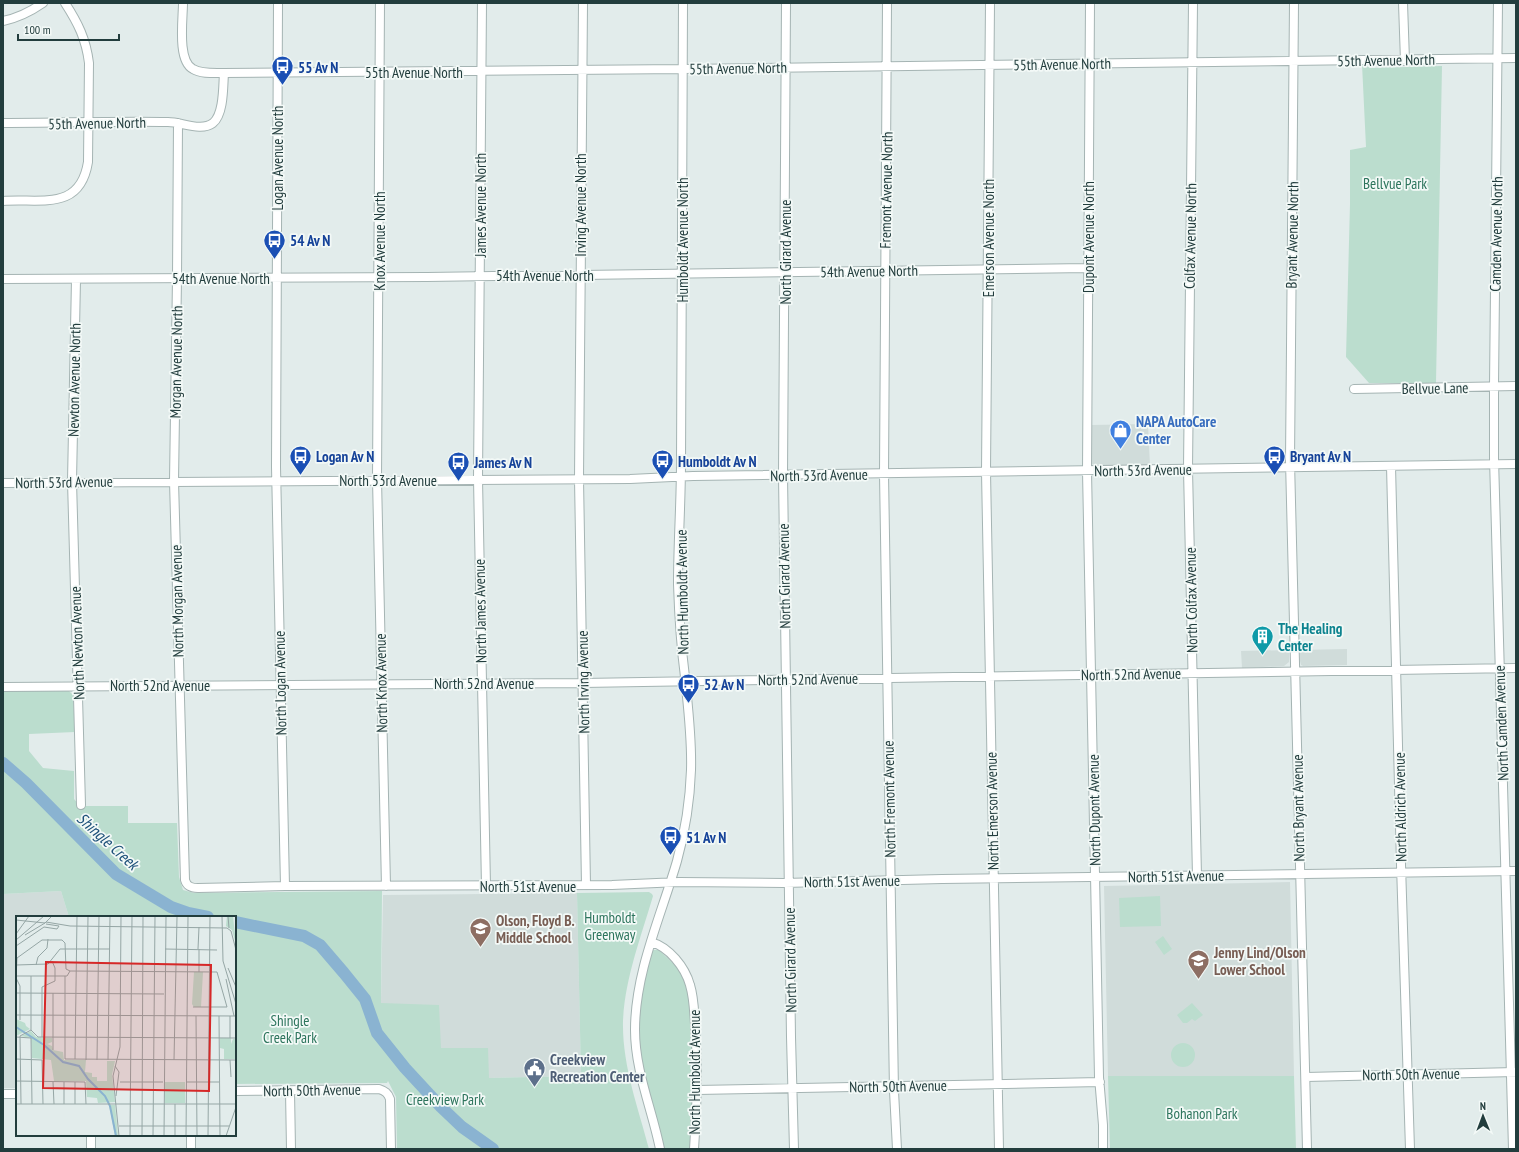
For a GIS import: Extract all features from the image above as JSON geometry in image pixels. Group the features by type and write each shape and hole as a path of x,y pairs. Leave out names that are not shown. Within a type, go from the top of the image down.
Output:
{"street":[{"path":"3,22 19,17 42,3"},
{"path":"3,201 58,200 68,196 76,189 87,172 89,63 87,47 82,32 65,3"},
{"path":"183,3 183,50 187,64 192,69 200,71 224,73"},
{"name":"Logan Avenue North","path":"276,480 278,3"},
{"name":"Knox Avenue North","path":"377,479 380,3"},
{"name":"James Avenue North","path":"478,479 482,3"},
{"name":"Irving Avenue North","path":"579,479 581,70 583,3"},
{"name":"Humboldt Avenue North","path":"681,477 683,3"},
{"name":"North Girard Avenue","path":"786,3 783,475 794,1149"},
{"name":"Fremont Avenue North","path":"884,474 887,3"},
{"name":"Emerson Avenue North","path":"986,472 990,3"},
{"name":"Dupont Avenue North","path":"1087,470 1087,268 1090,3"},
{"name":"Colfax Avenue North","path":"1188,469 1192,3"},
{"name":"Bryant Avenue North","path":"1290,467 1294,3"},
{"path":"1403,3 1405,61"},
{"name":"Camden Avenue North","path":"1495,465 1494,386 1498,3"},
{"name":"55th Avenue North","path":"3,123 170,122 201,127 212,123 217,118 220,107 224,73 1405,61 1516,58"},
{"name":"Morgan Avenue North","path":"174,481 178,278 178,123"},
{"name":"54th Avenue North","path":"3,279 682,274 1087,268"},
{"name":"Newton Avenue North","path":"72,482 76,279"},
{"name":"Bellvue Lane","path":"1354,389 1516,386"},
{"name":"North 53rd Avenue","path":"3,483 377,479 579,479 1516,464"},
{"name":"North Camden Avenue","path":"1495,465 1513,1072 1512,1149"},
{"name":"North Aldrich Avenue","path":"1391,466 1401,872 1410,1149"},
{"name":"North Bryant Avenue","path":"1290,467 1307,1149"},
{"name":"North Colfax Avenue","path":"1188,469 1197,876"},
{"name":"North Dupont Avenue","path":"1087,470 1100,1082 1103,1149"},
{"name":"North Emerson Avenue","path":"986,472 999,1149"},
{"name":"North Fremont Avenue","path":"884,474 894,1086 897,1149"},
{"name":"North Humboldt Avenue","path":"660,1149 640,1071 635,1030 636,1008 640,986 651,942 680,846 689,801 691,739 680,626 678,582 681,477"},
{"name":"North Knox Avenue","path":"377,479 386,886"},
{"name":"North James Avenue","path":"478,479 486,886"},
{"name":"North Irving Avenue","path":"579,479 586,885"},
{"name":"North Logan Avenue","path":"276,480 285,886"},
{"name":"North Morgan Avenue","path":"174,481 178,685 185,880 186,884 189,886"},
{"name":"North Newton Avenue","path":"72,482 81,804"},
{"name":"North 52nd Avenue","path":"3,687 583,683 1516,668"},
{"name":"North 51st Avenue","path":"189,886 198,888 285,886 789,883 993,878 1516,870"},
{"name":"North Humboldt Avenue","path":"651,942 659,944 683,969 690,984 693,998 697,1047 697,1090 694,1149"},
{"name":"North 50th Avenue","path":"1306,1077 1513,1072"},
{"name":"North 50th Avenue","path":"697,1090 1100,1082"},
{"name":"North 50th Avenue","path":"236,1091 379,1089 387,1093 390,1099 391,1149"},
{"path":"290,1090 291,1149"},
{"path":"3,1094 16,1094"},
{"path":"91,1136 91,1149"},
{"path":"191,1136 191,1149"}],"shaded area":[{"path":"1148,424 1150,466 1098,467 1092,464 1091,425"},
{"path":"1347,649 1347,665 1301,665 1300,650"},
{"path":"1289,650 1289,662 1284,666 1242,668 1241,651"},
{"name":"Jenny Lind/Olson Lower School","path":"1290,882 1294,1076 1108,1076 1104,886"},
{"path":"61,891 69,916 16,916 16,1088 3,1088 3,894"},
{"name":"Olson, Floyd B. Middle School","path":"577,893 581,1076 488,1078 488,1048 441,1048 381,1003 383,895"}],"green space":[{"name":"Bellvue Park","path":"1362,64 1371,68 1442,66 1436,383 1369,383 1346,357 1350,150 1366,147"},
{"name":"Creekview Park","path":"3,690 69,691 73,695 75,732 29,734 29,751 43,768 74,771 74,799 80,806 128,806 128,823 177,823 179,877 183,890 194,893 382,891 381,1003 439,1005 441,1048 488,1048 489,1078 581,1076 577,893 649,892 653,896 630,973 624,1005 623,1037 628,1070 649,1149 397,1149 396,1097 388,1081 387,1083 236,1084 236,916 69,916 61,891 3,894"},
{"path":"1160,896 1161,926 1120,927 1119,898"},
{"path":"1163,936 1172,949 1164,955 1155,942"},
{"name":"Humboldt Greenway","path":"652,950 659,950 680,970 689,994 694,1063 690,1149 664,1149 639,1054 639,1009 644,979"},
{"path":"1192,1003 1203,1015 1195,1021 1192,1019 1187,1023 1183,1023 1177,1015"},
{"path":"1183,1043 1191,1047 1195,1055 1191,1063 1183,1067 1175,1063 1171,1055 1175,1047"},
{"name":"Bohanon Park","path":"1108,1076 1294,1076 1296,1149 1110,1149"}],"waterway":[{"name":"Shingle Creek","path":"3,763 26,783 116,874 171,907 203,916"},
{"name":"Shingle Creek","path":"236,922 304,936 320,945 365,999 377,1033 405,1068 441,1107 462,1127 493,1149"}],"place":[{"name":"55 Av N","path":"283,86"},
{"name":"54 Av N","path":"274,260"},
{"name":"NAPA AutoCare Center","path":"1120,450"},
{"name":"Logan Av N","path":"301,476"},
{"name":"Bryant Av N","path":"1274,476"},
{"name":"Humboldt Av N","path":"662,480"},
{"name":"James Av N","path":"459,482"},
{"name":"The Healing Center","path":"1263,656"},
{"name":"52 Av N","path":"689,704"},
{"name":"51 Av N","path":"670,856"},
{"name":"Olson, Floyd B. Middle School","path":"480,948"},
{"name":"Jenny Lind/Olson Lower School","path":"1199,980"},
{"name":"Creekview Recreation Center","path":"534,1088"}],"park label":[{"name":"Shingle Creek Park","path":"290,1028"}]}
